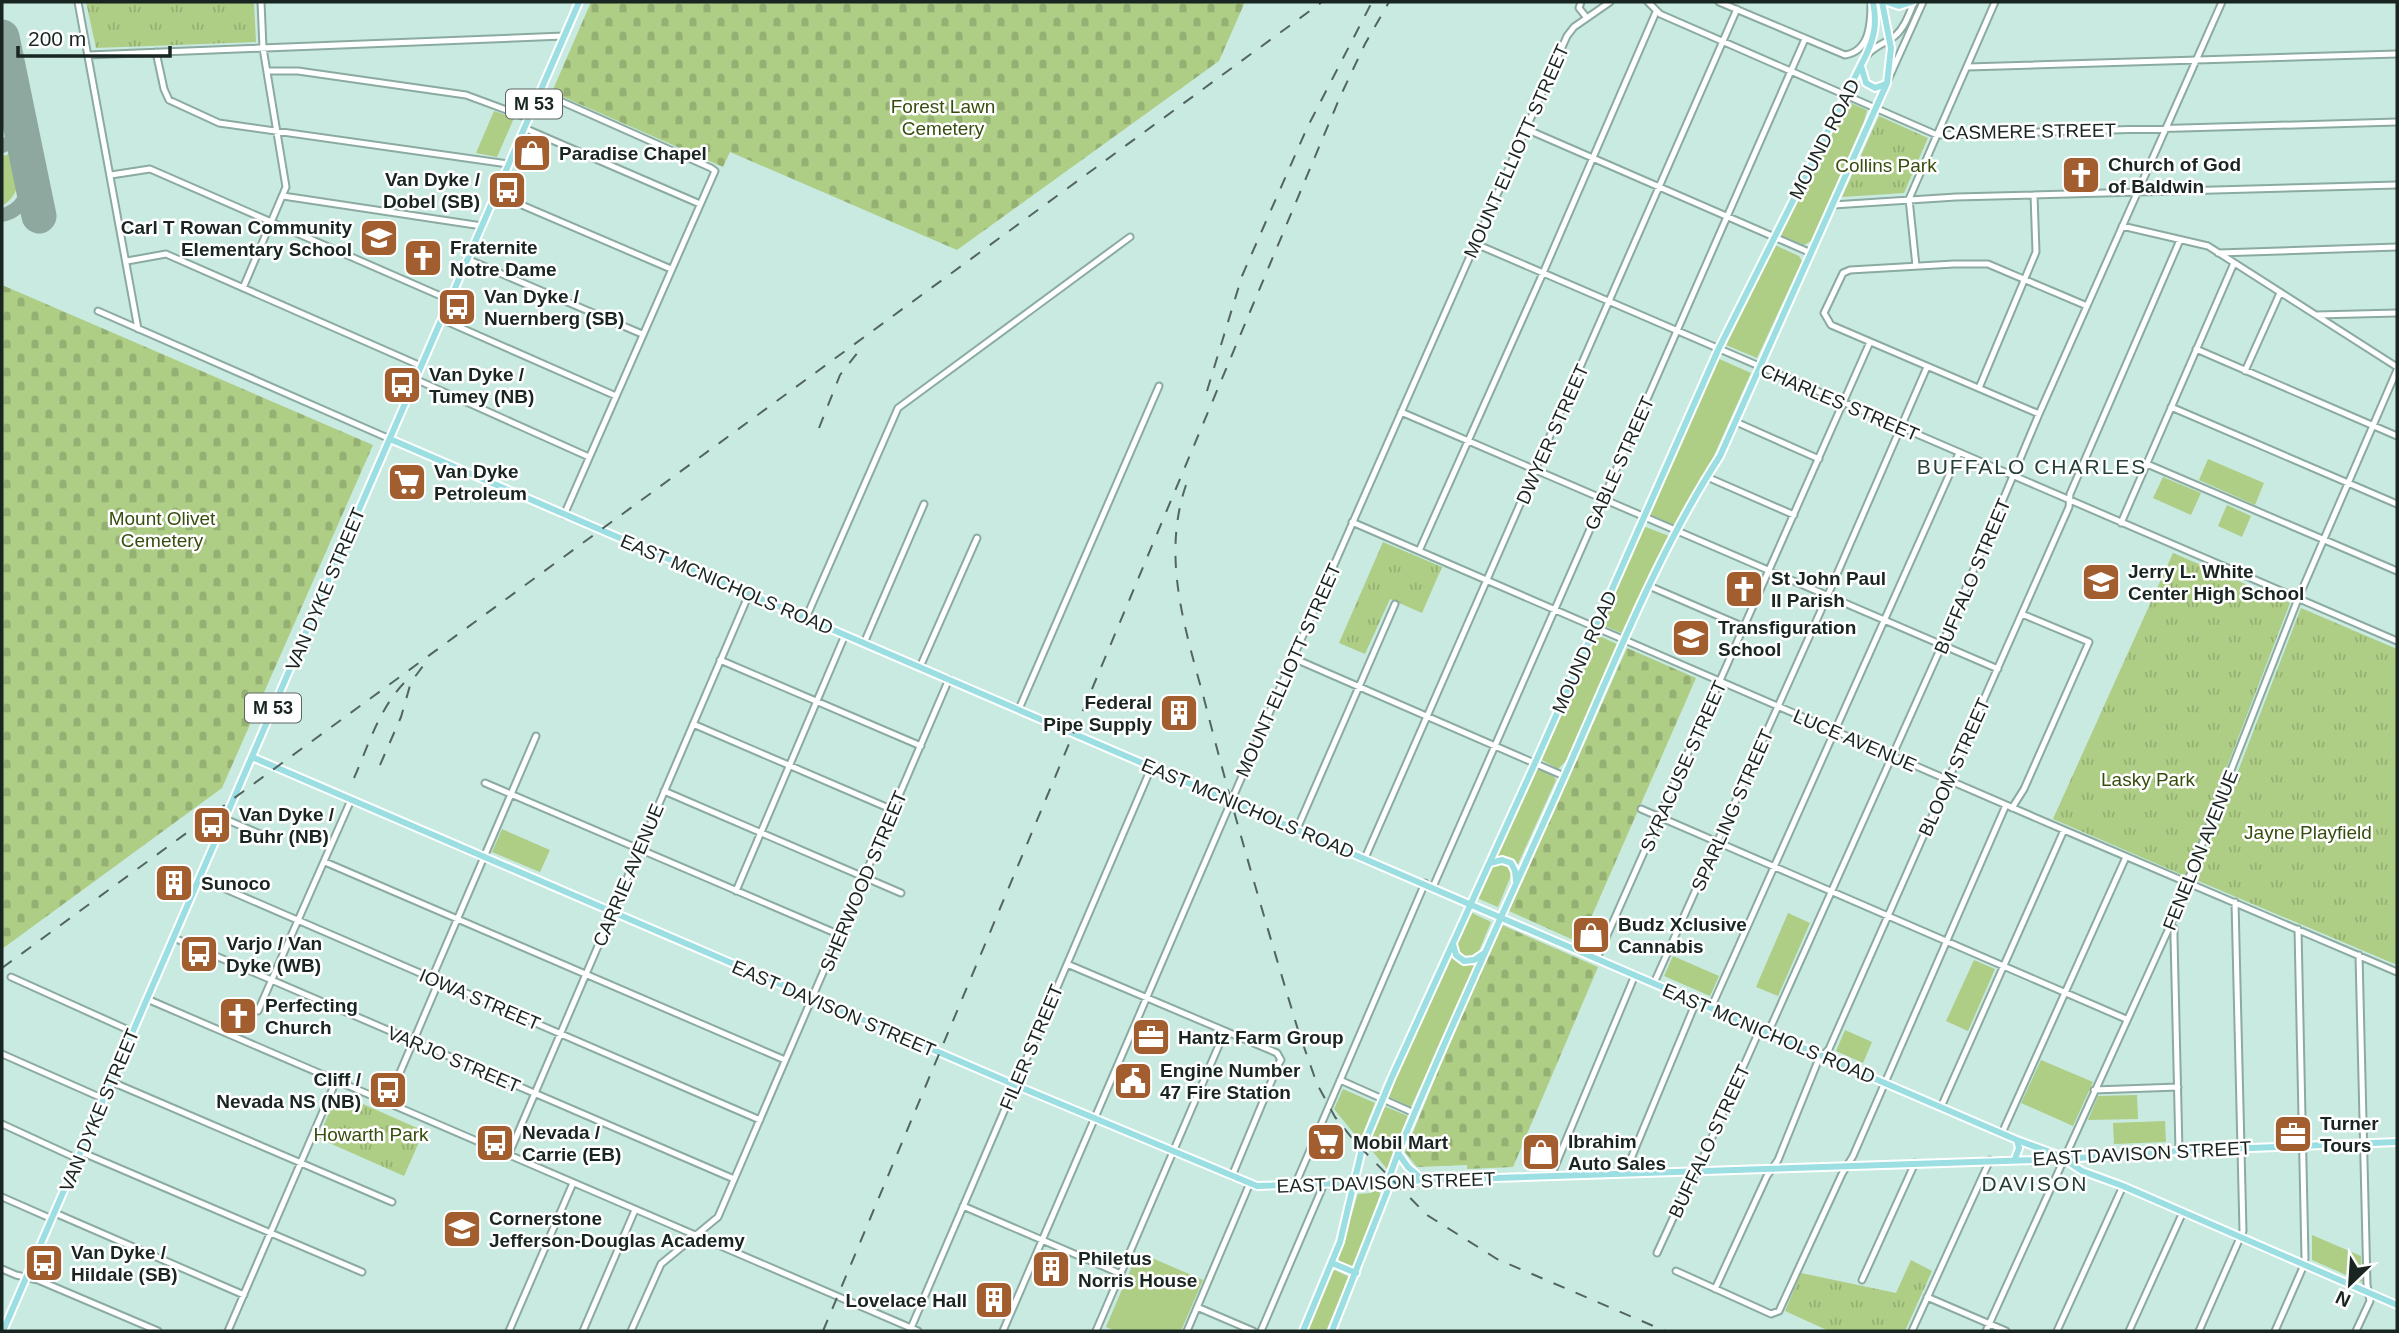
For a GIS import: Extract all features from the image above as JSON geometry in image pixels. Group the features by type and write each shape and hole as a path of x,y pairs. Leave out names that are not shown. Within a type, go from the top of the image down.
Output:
{"main road":[{"name":"VAN DYKE STREET","path":"4,1331 579,2"},
{"path":"1866,55 1874,38 1876,18 1872,2"},
{"path":"1861,66 1863,78 1871,87 1880,87 1887,83 1891,63 1882,2"},
{"path":"1887,2 1899,6 1913,2"},
{"name":"MOUND ROAD","path":"1303,1331 1343,1233 1362,1149 1383,1099 1718,349 1866,55"},
{"name":"MOUND ROAD","path":"1332,1331 1387,1192 1398,1153 1484,953 1649,586 1720,456 1887,83"},
{"name":"EAST MCNICHOLS ROAD","path":"390,439 1696,1002 2058,1155 2082,1171 2123,1186 2397,1305"},
{"name":"EAST DAVISON STREET","path":"252,757 1015,1085 1232,1176 1266,1186 2064,1159 2179,1150 2397,1142"},
{"path":"1487,866 1496,861 1510,863 1515,871 1516,883"},
{"path":"1453,943 1456,955 1464,961 1474,960 1484,953"},
{"path":"2015,1159 2019,1148 2018,1140"},
{"path":"1398,1153 1408,1167 1423,1180"},
{"path":"1332,1262 1356,1273"}],"street":[{"path":"78,2 127,261 133,323"},
{"path":"243,288 283,196 286,181 263,48 261,2"},
{"path":"1581,2 1579,8 1587,18"},
{"name":"MOUNT ELLIOTT STREET","path":"1003,1331 1231,801 1567,36 1574,27 1610,2"},
{"name":"CASMERE STREET","path":"1648,2 1656,12 1937,135 2397,122"},
{"path":"1719,2 1840,54 1857,51 1867,36 1872,2"},
{"name":"MOUND ROAD","path":"1866,55 1903,27 1913,2"},
{"name":"MOUND ROAD","path":"1887,83 1923,2"},
{"path":"1916,266 1909,200 1995,2"},
{"name":"BUFFALO STREET","path":"1768,1032 1942,645 2039,414 2222,2"},
{"name":"DWYER STREET","path":"1365,858 1737,9"},
{"path":"1419,551 1656,12"},
{"path":"88,55 564,36"},
{"name":"GABLE STREET","path":"1433,887 1805,39"},
{"path":"156,52 169,100 219,122 508,164"},
{"path":"1968,67 2397,54"},
{"path":"268,71 298,71 466,96 528,118"},
{"path":"540,92 711,167 714,173 564,515"},
{"path":"524,128 701,204"},
{"path":"1526,128 1811,253"},
{"path":"111,175 150,169 450,300"},
{"path":"1833,205 2034,195 2397,185"},
{"path":"496,194 671,268"},
{"path":"1979,388 2036,252 2034,195"},
{"path":"283,196 482,226"},
{"path":"2122,226 2203,244 2397,368"},
{"path":"806,618 898,408 1130,237"},
{"name":"BLOOM STREET","path":"1716,1289 1787,1139 1818,1061 1828,1051 1998,669 2180,240"},
{"name":"CHARLES STREET","path":"1476,244 2397,641"},
{"path":"2218,253 2397,247"},
{"path":"127,261 166,254 421,366"},
{"path":"467,259 642,334"},
{"path":"2121,523 2234,263"},
{"path":"2039,414 1831,325 1825,313 1843,273 1850,270 1988,264 2087,306"},
{"path":"2245,371 2280,293"},
{"name":"EAST MCNICHOLS ROAD","path":"98,312 133,323 138,329 390,439"},
{"path":"2315,315 2397,313"},
{"path":"442,319 616,396"},
{"name":"SYRACUSE STREET","path":"1597,958 1870,342"},
{"path":"2196,349 2397,436"},
{"name":"SPARLING STREET","path":"1654,983 1828,597 1927,367"},
{"name":"FENELON AVENUE","path":"1986,1331 2170,926 2298,599 2397,368"},
{"path":"415,379 589,457"},
{"path":"1019,709 1159,386"},
{"path":"2171,407 2397,504"},
{"path":"1401,412 1998,669"},
{"path":"1735,422 1819,459"},
{"path":"1711,1008 1959,453"},
{"path":"2147,464 2397,572"},
{"path":"1707,477 1794,515"},
{"path":"864,643 924,504"},
{"name":"LUCE AVENUE","path":"1353,522 2064,831 2397,972"},
{"path":"920,667 977,538"},
{"path":"1649,586 1744,627"},
{"name":"CARRIE AVENUE","path":"508,1156 749,594"},
{"path":"1297,829 1395,604"},
{"path":"1676,1271 1771,1314 1779,1311 1847,1165 1945,941 2009,806 2024,789 2089,642 2022,614"},
{"path":"736,891 845,635"},
{"path":"1293,659 1564,776"},
{"path":"720,660 921,746"},
{"name":"SHERWOOD STREET","path":"631,1331 660,1264 718,1217 949,679"},
{"path":"693,724 893,810"},
{"path":"432,978 536,736"},
{"name":"FILER STREET","path":"915,1330 963,1206 1152,766"},
{"path":"485,783 840,935"},
{"path":"664,791 901,894"},
{"path":"258,1011 351,800"},
{"path":"1641,809 2126,1019"},
{"path":"225,819 272,839"},
{"path":"1941,1107 2064,831"},
{"path":"2002,1133 2126,856"},
{"path":"325,862 785,1060"},
{"name":"IOWA STREET","path":"200,878 760,1120"},
{"path":"1296,1185 1425,883"},
{"path":"2199,1331 2243,1231 2235,902"},
{"path":"2170,926 2174,929 2179,1150"},
{"path":"2275,1331 2304,1265 2298,929"},
{"name":"VARJO STREET","path":"174,938 734,1180"},
{"path":"2356,1331 2370,1301 2367,1285 2359,955"},
{"path":"1067,964 1277,1053 1280,1060 1276,1072 1232,1176"},
{"path":"1551,1176 1635,975"},
{"path":"11,977 133,1032"},
{"path":"387,1103 439,981"},
{"path":"147,999 915,1330"},
{"path":"1625,1174 1696,1002"},
{"name":"BUFFALO STREET","path":"1657,1253 1760,1029"},
{"path":"1096,1331 1225,1031"},
{"path":"2,1054 104,1099"},
{"path":"1340,1080 1415,1113"},
{"path":"228,1331 336,1081"},
{"path":"111,1082 392,1202"},
{"path":"2094,1090 2178,1087"},
{"path":"2,1124 362,1272"},
{"path":"1912,1331 1990,1160"},
{"path":"1862,1280 1915,1163"},
{"path":"509,1331 573,1183"},
{"path":"1187,1331 1250,1183"},
{"path":"1261,1331 1324,1184"},
{"path":"2057,1331 2123,1186"},
{"path":"2,1197 244,1295"},
{"path":"963,1206 1121,1274"},
{"path":"583,1331 635,1210"},
{"path":"2129,1331 2183,1212"},
{"path":"2,1269 38,1280 158,1331"},
{"path":"1927,1297 2007,1331"},
{"path":"1197,1307 1253,1331"}],"green space":[{"path":"86,2 254,2 256,42 96,48"},
{"name":"Forest Lawn Cemetery","path":"591,2 1245,2 1219,61 957,250 730,152 723,167 552,92"},
{"path":"1846,101 1867,110 1864,121 1811,241 1804,245 1782,236 1782,231"},
{"path":"494,111 514,118 497,157 476,153"},
{"name":"Collins Park","path":"1879,116 1928,138 1904,193 1842,197"},
{"path":"14,153 18,183 9,201 2,206 2,156"},
{"path":"1775,245 1799,256 1802,261 1757,358 1726,345"},
{"name":"Mount Olivet Cemetery","path":"2,285 373,445 222,788 2,949"},
{"path":"1717,358 1751,373 1712,460 1674,525 1649,514"},
{"path":"2208,459 2264,483 2255,505 2199,480"},
{"path":"2163,477 2201,493 2191,515 2153,498"},
{"path":"2227,505 2251,516 2242,537 2218,526"},
{"path":"1643,526 1669,536 1624,634 1600,624"},
{"path":"1383,542 1442,567 1422,613 1390,599 1365,654 1339,643"},
{"name":"Lasky Park","path":"2173,553 2290,603 2185,876 2053,819"},
{"name":"Jayne Playfield","path":"2301,608 2397,649 2397,965 2196,880"},
{"path":"1595,634 1619,645 1566,761 1558,769 1540,759"},
{"path":"1627,648 1696,678 1580,943 1509,911"},
{"path":"1535,768 1553,775 1556,780 1518,864 1506,856 1494,857"},
{"path":"502,829 550,850 540,872 492,852"},
{"path":"1501,862 1507,864 1512,873 1498,907 1477,898 1490,866"},
{"path":"1470,912 1491,922 1479,951 1468,958 1455,946"},
{"path":"1788,913 1810,923 1778,996 1756,987"},
{"path":"1502,925 1598,967 1513,1167 1417,1167 1405,1152"},
{"path":"1452,955 1466,964 1474,963 1476,966 1411,1107 1389,1097 1396,1075"},
{"path":"1673,956 1719,976 1710,996 1664,976"},
{"path":"1974,960 1995,969 1968,1031 1946,1021"},
{"path":"1845,1030 1872,1042 1863,1063 1836,1051"},
{"path":"2041,1060 2093,1082 2073,1126 2021,1103"},
{"path":"1343,1089 1375,1103 1360,1141 1334,1109"},
{"name":"Howarth Park","path":"338,1093 424,1131 404,1176 318,1138"},
{"path":"2137,1095 2138,1119 2088,1120 2098,1096"},
{"path":"1384,1106 1408,1116 1387,1169 1368,1146"},
{"path":"2165,1121 2166,1142 2114,1144 2113,1123"},
{"path":"1379,1191 1380,1195 1355,1264 1351,1266 1338,1258 1358,1194"},
{"path":"2312,1235 2361,1256 2362,1282 2312,1260"},
{"path":"1138,1252 1203,1280 1181,1331 1115,1331 1106,1327"},
{"path":"1911,1260 1932,1271 1905,1331 1829,1331 1785,1311 1801,1273 1896,1293"},
{"path":"1335,1270 1349,1277 1326,1331 1307,1331 1332,1272"}],"taxiway":[{"path":"2,146 16,140 20,126"},
{"path":"2,215 15,209 24,200 29,187 30,172"}],"runway":[{"path":"2,37 39,216"}],"railway":[{"path":"2,968 1322,2"},
{"path":"1207,391 1242,276 1307,128 1372,2"},
{"path":"823,1331 1340,97 1389,2"},
{"path":"819,428 840,375 862,347"},
{"path":"1186,485 1178,515 1176,544 1176,573 1186,632 1241,836 1298,1030 1317,1084 1335,1117 1356,1143 1427,1215 1497,1259 1665,1331"},
{"path":"380,765 401,717 411,682 423,666"},
{"path":"354,778 382,713 407,680"}],"place":[{"name":"Paradise Chapel","path":"532,153"},
{"name":"Church of God of Baldwin","path":"2081,175"},
{"name":"Van Dyke / Dobel (SB)","path":"507,190"},
{"name":"Carl T Rowan Community Elementary School","path":"379,238"},
{"name":"Fraternite Notre Dame","path":"423,258"},
{"name":"Van Dyke / Nuernberg (SB)","path":"457,307"},
{"name":"Van Dyke / Tumey (NB)","path":"402,385"},
{"name":"Van Dyke Petroleum","path":"407,482"},
{"name":"Jerry L. White Center High School","path":"2101,582"},
{"name":"St John Paul II Parish","path":"1744,589"},
{"name":"Transfiguration School","path":"1691,638"},
{"name":"Federal Pipe Supply","path":"1179,713"},
{"name":"Van Dyke / Buhr (NB)","path":"212,825"},
{"name":"Sunoco","path":"174,883"},
{"name":"Budz Xclusive Cannabis","path":"1591,935"},
{"name":"Varjo / Van Dyke (WB)","path":"199,954"},
{"name":"Perfecting Church","path":"238,1016"},
{"name":"Hantz Farm Group","path":"1151,1037"},
{"name":"Engine Number 47 Fire Station","path":"1133,1081"},
{"name":"Cliff / Nevada NS (NB)","path":"388,1090"},
{"name":"Turner Tours","path":"2293,1134"},
{"name":"Mobil Mart","path":"1326,1142"},
{"name":"Nevada / Carrie (EB)","path":"495,1143"},
{"name":"Ibrahim Auto Sales","path":"1541,1152"},
{"name":"Cornerstone Jefferson-Douglas Academy","path":"462,1229"},
{"name":"Van Dyke / Hildale (SB)","path":"44,1263"},
{"name":"Philetus Norris House","path":"1051,1269"},
{"name":"Lovelace Hall","path":"994,1300"}],"district":[{"name":"BUFFALO CHARLES","path":"2032,467"},
{"name":"DAVISON","path":"2035,1184"}]}
